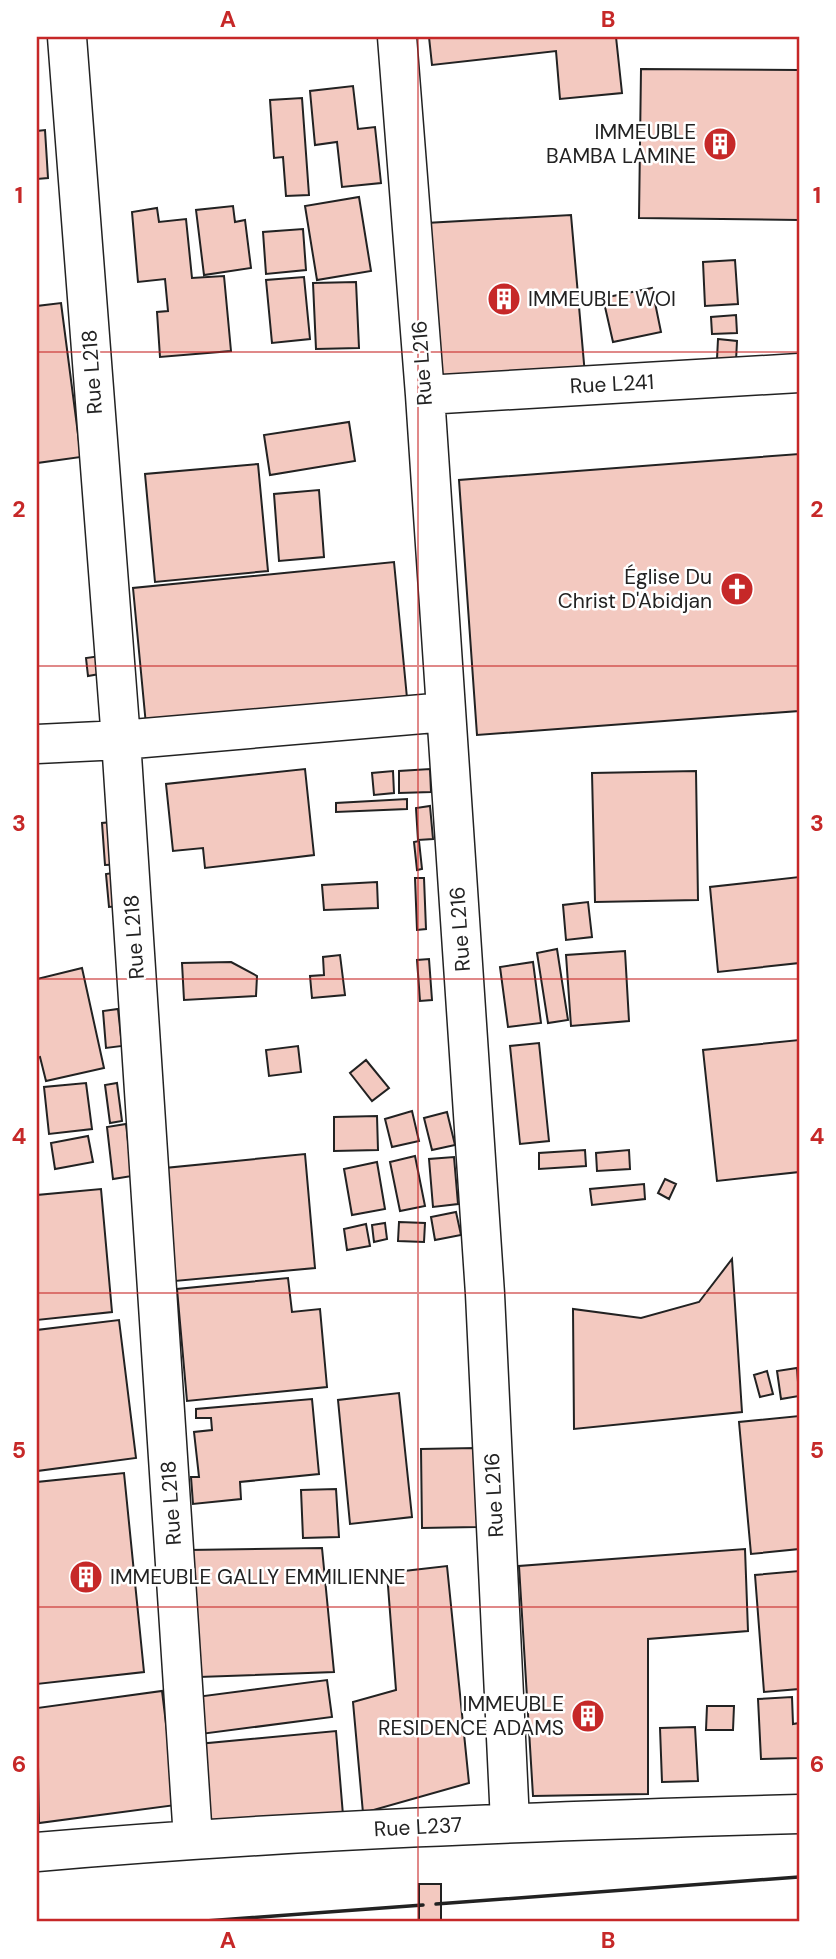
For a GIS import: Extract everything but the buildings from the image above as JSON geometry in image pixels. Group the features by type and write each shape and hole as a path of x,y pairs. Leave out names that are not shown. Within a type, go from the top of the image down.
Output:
{"street":[{"name":"Rue L218","path":"67,37 121,740 193,1839"},
{"name":"Rue L216","path":"397,37 425,395 485,1294 510,1822"},
{"name":"Rue L241","path":"425,395 799,373"},
{"path":"37,744 121,740 446,712"},
{"name":"Rue L237","path":"37,1852 193,1839 510,1822 799,1814"}],"wall":[{"path":"436,1904 799,1877"},
{"path":"192,1922 423,1905"}],"place":[{"name":"IMMEUBLE BAMBA LAMINE","path":"720,144"},
{"name":"IMMEUBLE WOI","path":"504,299"},
{"name":"Église Du Christ D'Abidjan","path":"737,589"},
{"name":"IMMEUBLE GALLY EMMILIENNE","path":"86,1577"},
{"name":"IMMEUBLE RESIDENCE ADAMS","path":"588,1716"}]}
